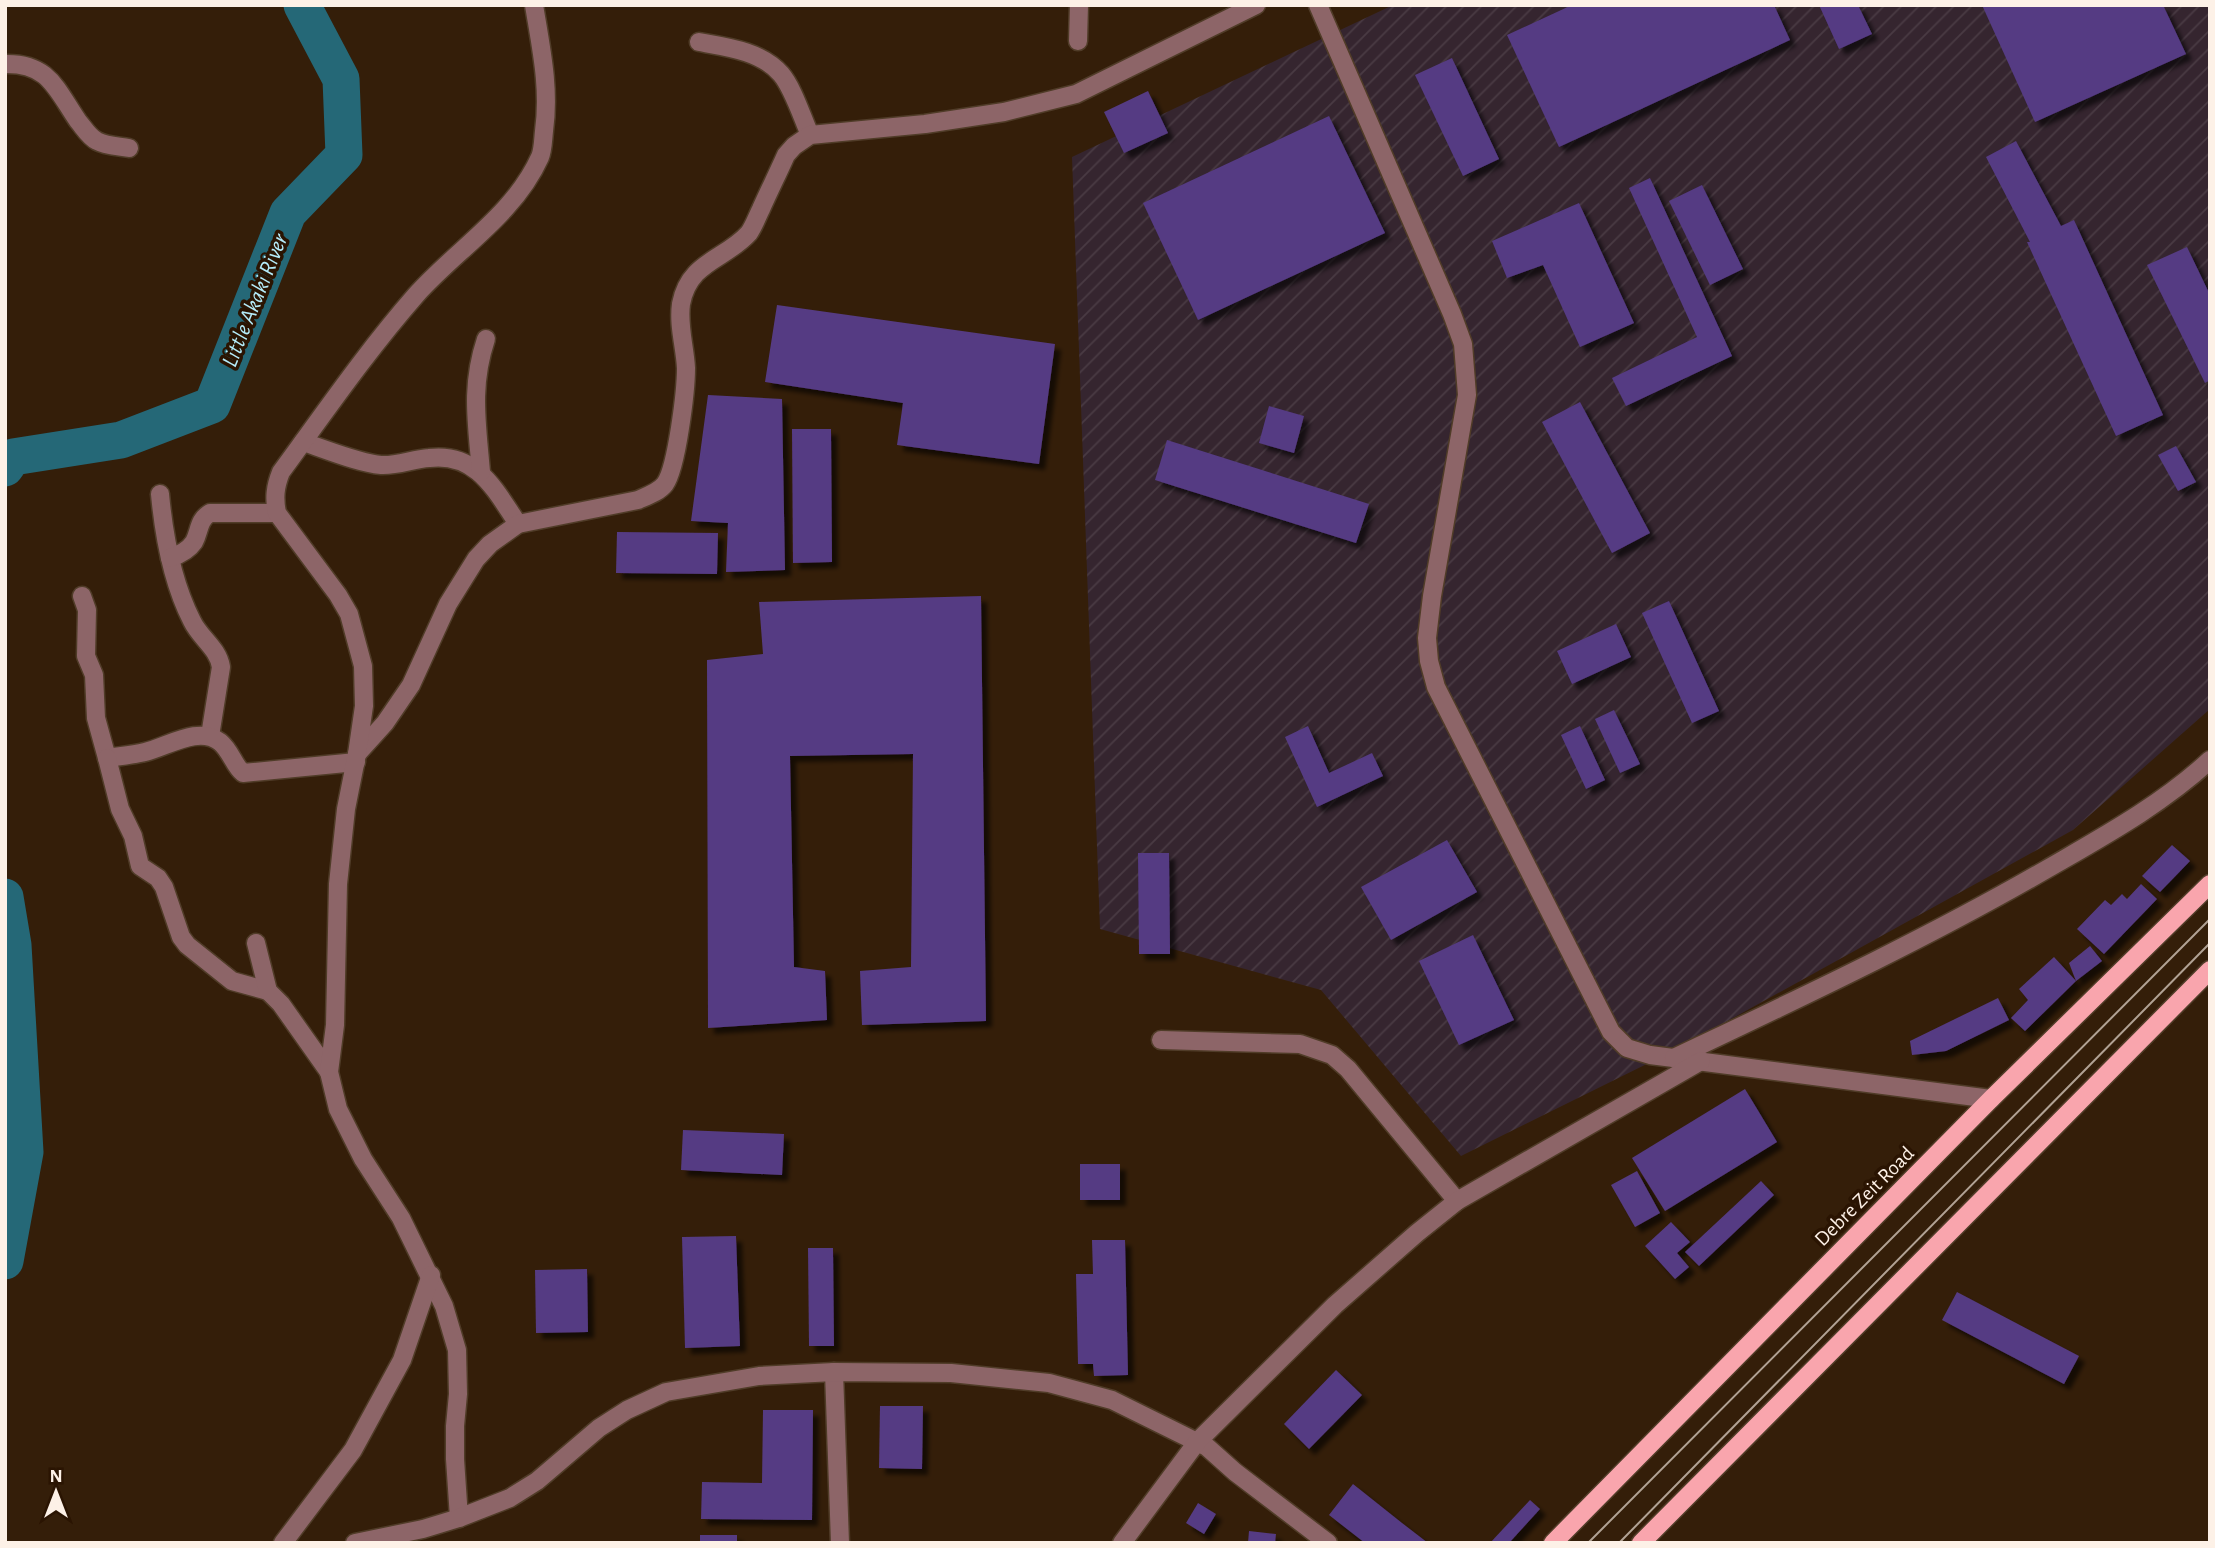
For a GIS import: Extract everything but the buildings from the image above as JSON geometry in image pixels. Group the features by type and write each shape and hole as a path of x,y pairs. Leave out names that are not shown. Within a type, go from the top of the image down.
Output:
{"main road":[{"name":"Debre Zeit Road","path":"1553,1543 1991,1099 2210,884"},
{"path":"1641,1543 2210,970"}],"street":[{"path":"459,1518 455,1437 457,1350 444,1306 431,1275 401,1218 363,1159 338,1109 330,1072 335,1025 338,884 346,809 364,706 363,666 349,614 277,513 274,497 281,472 352,374 418,293 518,194 541,156 547,84 534,5"},
{"path":"1078,41 1079,5"},
{"path":"107,758 143,753 186,739 210,736 220,742 243,773 357,758 411,685 448,604 476,559 490,544 518,524 638,500 665,485 671,470 685,385 686,366 680,323 686,287 711,259 751,231 786,155 794,146 810,135 925,124 1003,112 1076,94 1256,5"},
{"path":"1318,5 1463,344 1467,396 1427,638 1429,661 1436,687 1611,1032 1627,1048 1650,1055 1991,1099"},
{"path":"699,42 743,50 781,74 810,135"},
{"path":"5,64 36,68 47,76 86,131 96,140 129,148"},
{"path":"481,472 474,397 486,339"},
{"path":"303,442 375,464 395,464 435,457 465,463 481,472 518,524"},
{"path":"160,494 170,558 191,620 220,660 210,736"},
{"path":"170,558 190,546 200,522 210,513 277,513"},
{"path":"82,596 87,610 86,656 94,675 96,718 120,809 134,836 140,866 158,878 164,887 181,937 187,945 232,981 268,991 281,1004 330,1072"},
{"path":"1674,1058 1899,950 2014,888 2158,803 2210,760"},
{"path":"256,943 268,991"},
{"path":"1161,1040 1300,1044 1332,1055 1348,1069 1457,1201"},
{"path":"1122,1543 1197,1442 1335,1305 1457,1201 1701,1061"},
{"path":"283,1543 353,1450 402,1360 431,1275"},
{"path":"834,1372 840,1543"},
{"path":"355,1543 423,1529 510,1498 528,1487 599,1428 627,1410 666,1392 760,1376 834,1372 951,1373 1049,1383 1112,1400 1207,1447 1235,1472 1328,1543"}],"shaded area":[{"path":"1393,5 2210,5 2210,709 2073,830 1677,1049 1461,1156 1321,990 1100,929 1072,157"}],"waterway":[{"name":"Little Akaki River","path":"5,468 13,457 121,440 212,405 288,213 344,155 341,79 302,5"},
{"name":"Little Akaki River","path":"5,897 13,945 25,1152 5,1261"}],"tram line":[{"path":"1588,1543 2210,919"},
{"path":"1619,1543 2210,943"}]}
